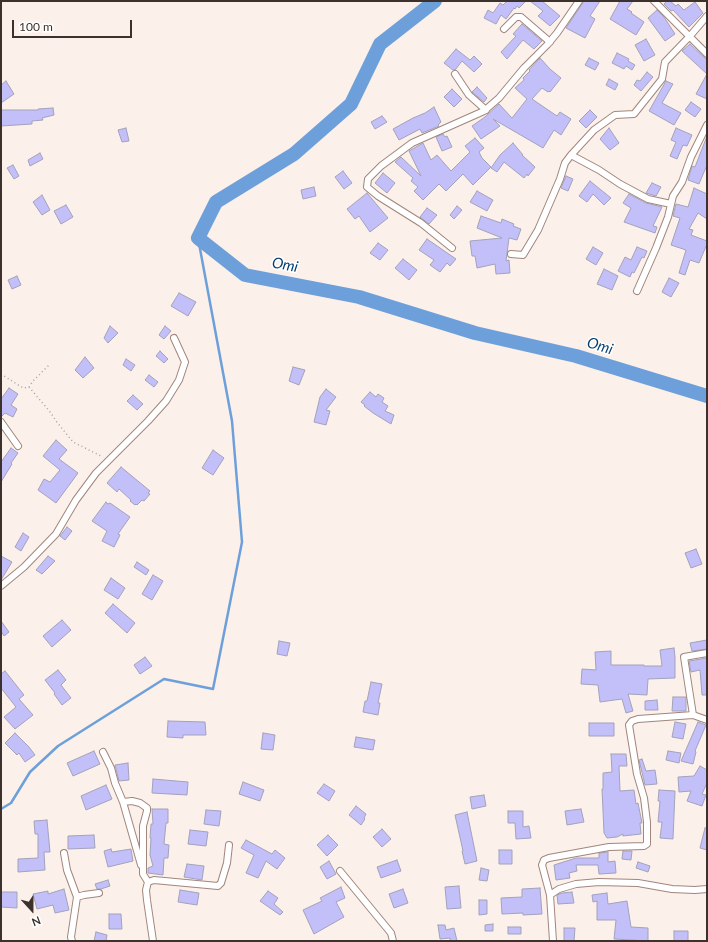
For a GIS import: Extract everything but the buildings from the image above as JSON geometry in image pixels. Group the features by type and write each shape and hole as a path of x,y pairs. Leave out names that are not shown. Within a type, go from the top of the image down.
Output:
{"street":[{"path":"452,248 421,223 367,188 368,180 382,166 412,143 486,110 499,98 524,68 550,42 579,1"},
{"path":"654,1 707,54"},
{"path":"511,254 523,255 538,230 560,179 565,163 571,155 594,130 615,115 634,114 662,80 665,62 707,16"},
{"path":"504,29 516,17 521,17 550,42"},
{"path":"455,74 469,95 486,110"},
{"path":"637,290 668,217 673,196 682,182 691,156 707,125"},
{"path":"571,155 648,199 671,204"},
{"path":"1,586 24,567 56,534 76,500 96,473 166,401 179,380 185,362 174,338"},
{"path":"1,422 18,446"},
{"path":"693,715 684,656 707,653"},
{"path":"552,941 550,894 542,865 544,860 609,847 644,846 647,844 647,822 644,798 637,774 629,725 632,720 693,715 707,720"},
{"path":"103,752 111,768 115,783 123,802 143,874 148,882 146,890 153,941"},
{"path":"123,802 132,801 140,804 146,808 147,811 143,826 143,874"},
{"path":"148,882 154,880 218,886 221,883 227,864 229,845"},
{"path":"64,853 67,870 77,897 71,937 72,941"},
{"path":"340,871 391,933 393,941"},
{"path":"550,894 559,889 576,884 599,882 638,882 672,889 707,889"},
{"path":"77,897 99,893"}],"path":[{"path":"1,374 23,388 29,387 49,365"},
{"path":"29,387 73,442 108,460"}],"waterway":[{"name":"Omi","path":"435,1 380,44 351,104 294,154 216,202 198,238 245,275 359,297 475,333 576,356 707,396"},
{"path":"1,809 11,803 30,772 58,746 164,679 213,689 242,542 232,421 198,238"}]}
